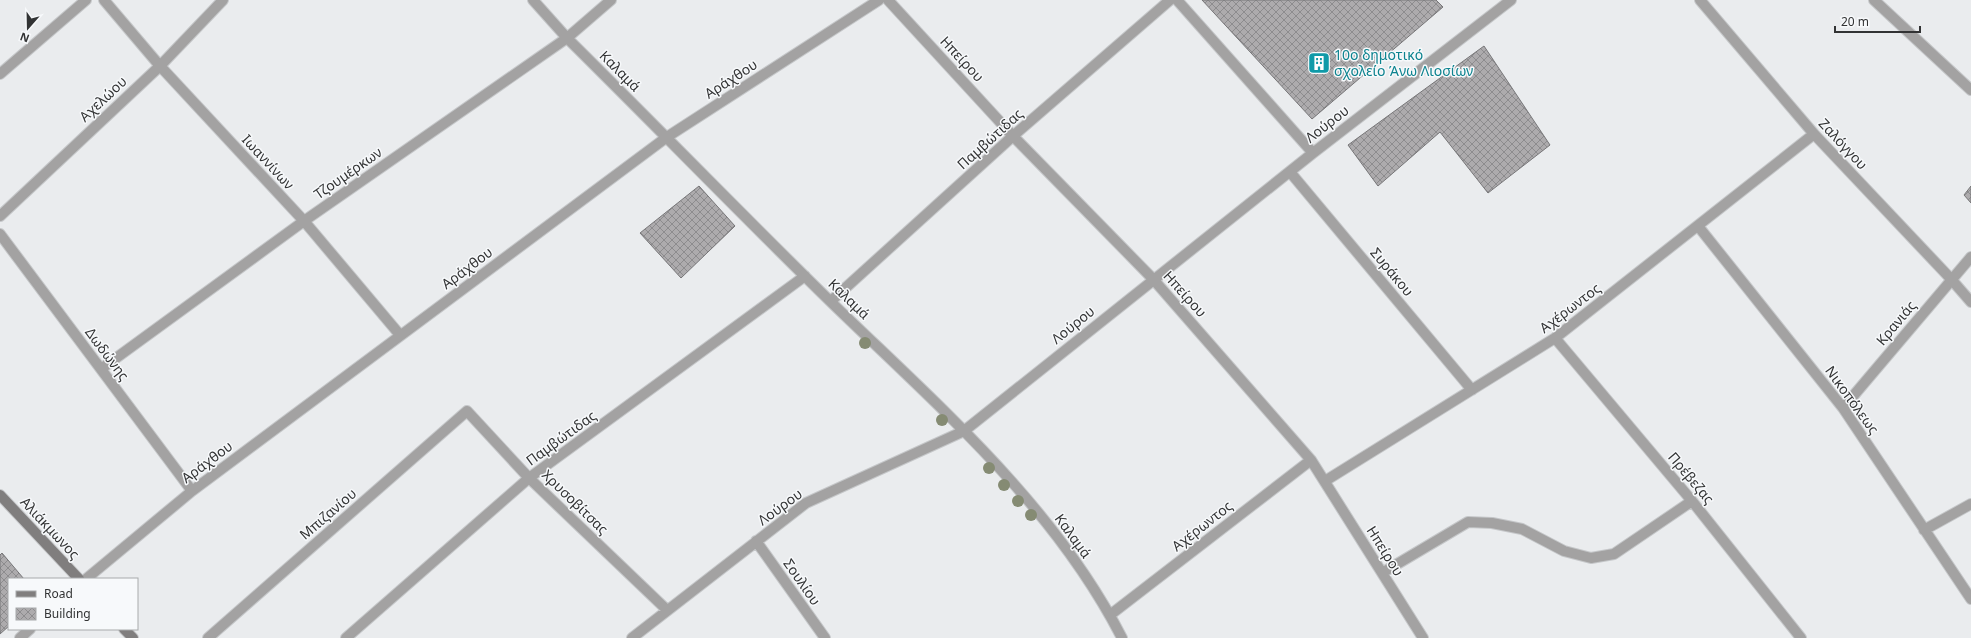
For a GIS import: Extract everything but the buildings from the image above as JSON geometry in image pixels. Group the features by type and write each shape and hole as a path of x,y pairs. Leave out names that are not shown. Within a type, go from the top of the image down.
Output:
{"street":[{"path":"0,74 86,0"},
{"name":"Ιωαννίνων","path":"104,0 160,66 304,221 400,335"},
{"name":"Αχελώου","path":"0,216 160,66 223,0"},
{"name":"Καλαμά","path":"533,0 566,38 831,302 964,431 1055,532 1110,615 1122,638"},
{"name":"Τζουμέρκων","path":"101,369 304,221 566,38 610,0"},
{"name":"Αράχθου","path":"87,578 192,491 667,137 879,0"},
{"name":"Ηπείρου","path":"888,0 1014,136 1153,279 1240,376 1311,460 1423,638"},
{"name":"Παμβώτιδας","path":"831,302 1014,136 1170,0"},
{"path":"1177,0 1313,153"},
{"name":"Λούρου","path":"632,638 806,503 964,431 1313,153 1512,0"},
{"name":"Ζαλόγγου","path":"1700,0 1814,134 1971,302"},
{"path":"1874,0 1971,90"},
{"name":"Αχέρωντος","path":"1325,482 1556,338 1814,134"},
{"name":"Συράκου","path":"1290,172 1472,390"},
{"name":"Νικοπόλεως","path":"1698,226 1843,408 1971,599"},
{"name":"Δωδώνης","path":"0,234 192,491"},
{"name":"Κρανιάς","path":"1843,408 1971,257"},
{"name":"Παμβώτιδας","path":"346,638 529,478 805,276"},
{"name":"Πρέβεζας","path":"1556,338 1692,501 1801,638"},
{"name":"Χρυσοβίτσας","path":"467,411 529,478 667,610"},
{"name":"Μπιζανίου","path":"208,638 467,411"},
{"name":"Αχέρωντος","path":"1110,615 1311,460"},
{"name":"Αλιάκμωνος","path":"0,495 78,578"},
{"path":"1382,573 1468,522 1492,523 1522,529 1564,551 1591,558 1614,554 1692,501"},
{"path":"1924,530 1971,504"},
{"name":"Σουλίου","path":"756,541 825,638"},
{"path":"20,638 29,630"},
{"path":"125,630 133,638"}],"place":[{"name":"10ο δημοτικό σχολείο Άνω Λιοσίων","path":"1319,63"}]}
